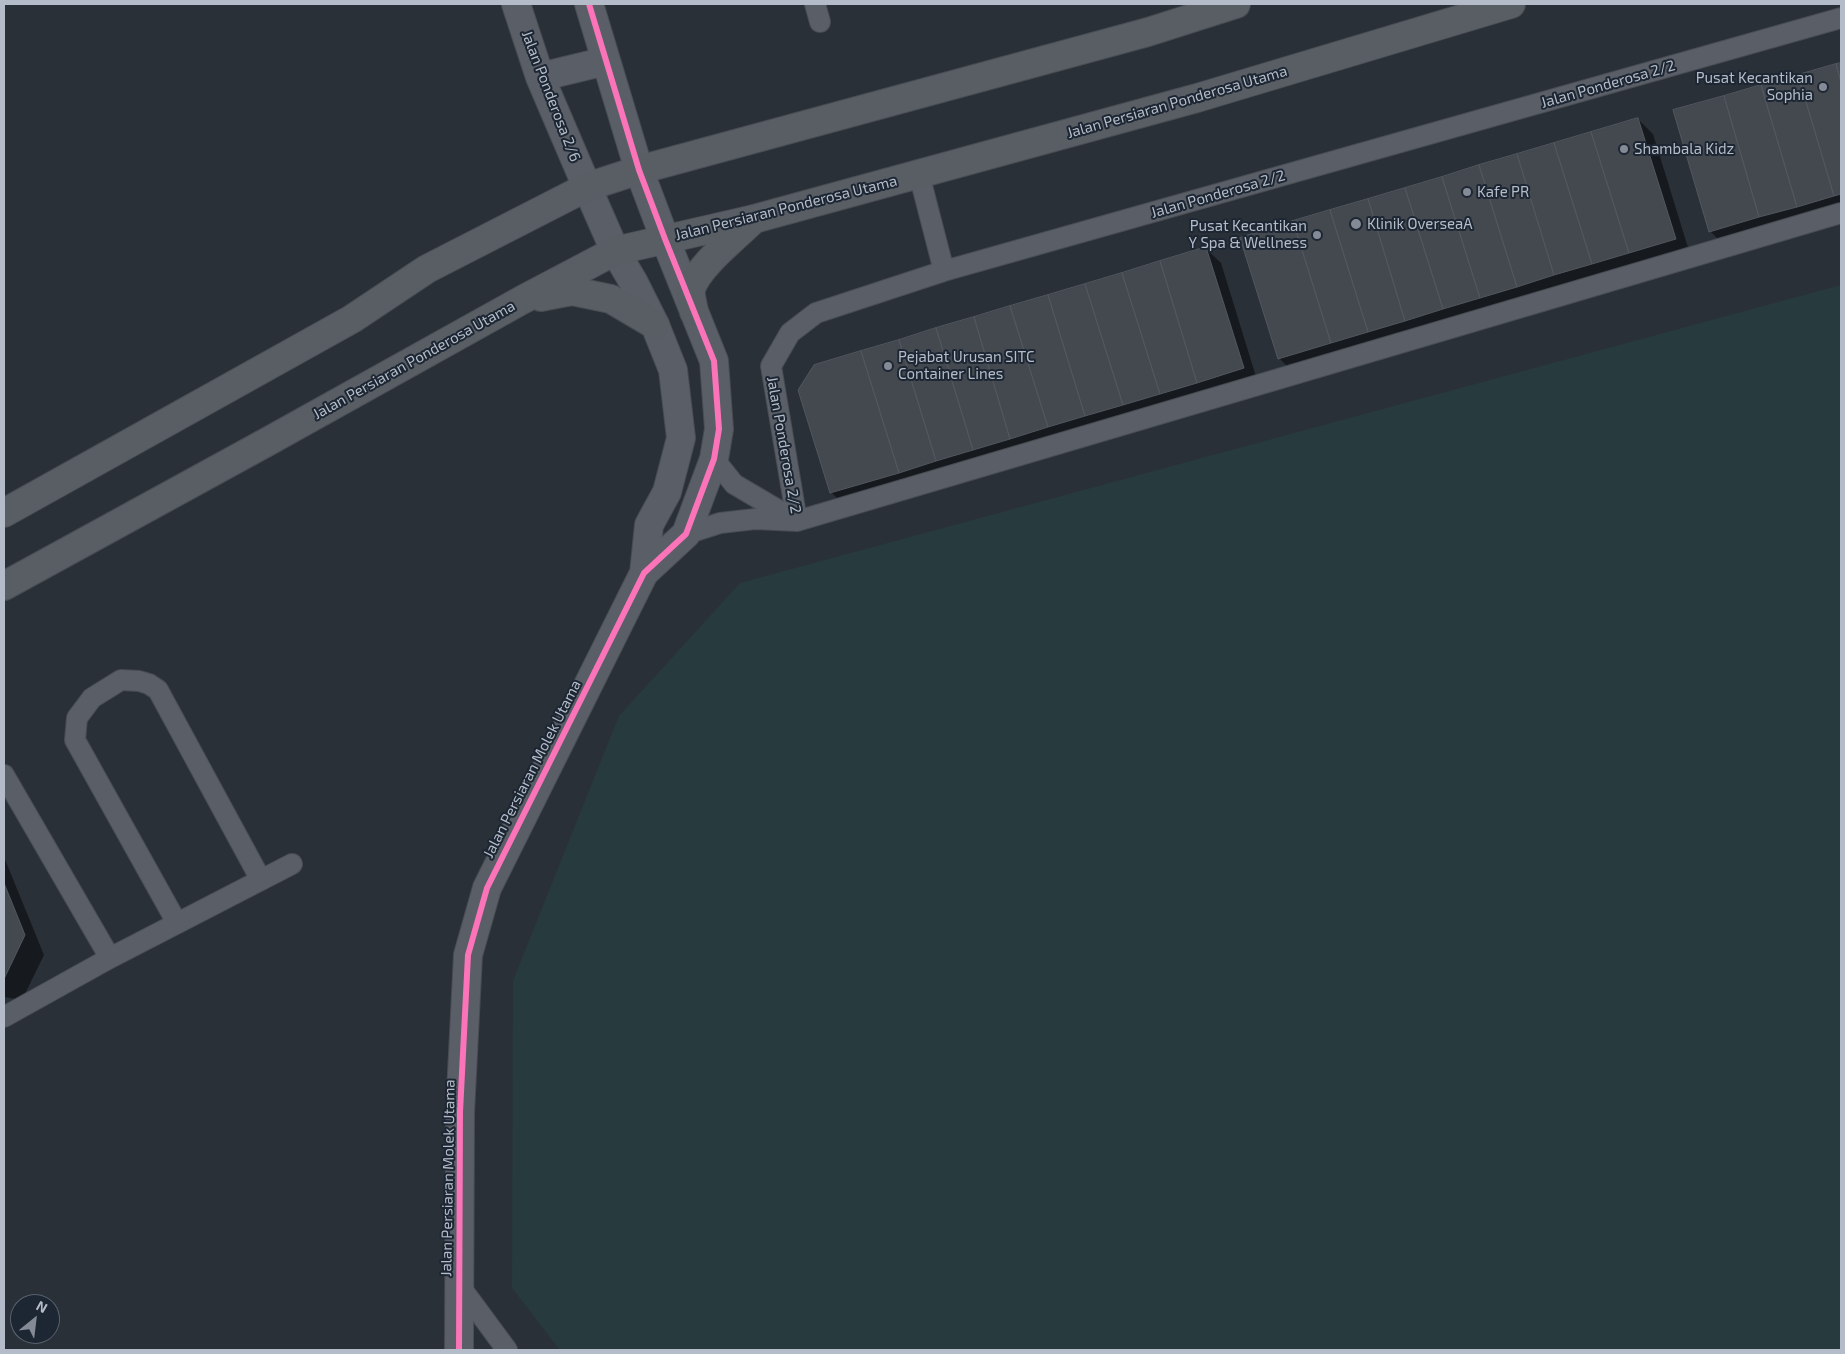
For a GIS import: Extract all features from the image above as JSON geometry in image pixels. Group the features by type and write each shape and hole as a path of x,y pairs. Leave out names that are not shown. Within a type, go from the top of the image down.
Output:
{"main road":[{"path":"4,513 352,318 427,269 587,187 639,170 1148,32 1236,4"},
{"name":"Jalan Persiaran Ponderosa Utama","path":"5,586 522,300 616,251 754,220 1197,98 1511,4"},
{"path":"694,312 691,290 699,273 754,220"},
{"path":"522,300 572,292 592,294 612,298 655,325"}],"street":[{"name":"Jalan Ponderosa 2/6","path":"516,4 540,77 616,251"},
{"path":"589,4 639,170"},
{"path":"540,77 606,60"},
{"name":"Jalan Persiaran Molek Utama","path":"639,170 714,361 719,430 714,459 686,534 644,573"},
{"name":"Jalan Persiaran Molek Utama","path":"459,1350 460,1112 468,955 487,888 644,573 649,525 667,492 681,438 673,370 655,325 616,251"}],"lane":[{"name":"Jalan Ponderosa 2/2","path":"797,521 771,366 790,333 816,313 944,271 1841,18"},
{"path":"919,174 944,271"},
{"path":"686,534 720,524 755,519 797,521 1841,213"},
{"path":"714,459 734,484 797,521"},
{"path":"177,923 75,740 77,718 92,698 121,680 139,681 149,684 158,690 261,880"},
{"path":"4,775 110,958"},
{"path":"4,1017 110,958 292,864"},
{"name":"Jalan Persiaran Molek Utama","path":"460,1285 507,1350"}],"green space":[{"path":"1841,285 1841,1350 560,1350 512,1288 513,981 619,716 740,583"}],"building":[{"path":"1841,63 1841,82 1836,64"},
{"path":"1836,64 1841,82 1841,194 1834,196 1798,75"},
{"path":"1798,75 1834,196 1797,207 1761,85"},
{"path":"1761,85 1797,207 1759,217 1724,96"},
{"path":"1724,96 1759,217 1709,232 1673,110"},
{"path":"1638,118 1676,239 1629,253 1591,132"},
{"path":"1591,132 1629,253 1592,264 1554,143"},
{"path":"1554,143 1592,264 1554,275 1517,154"},
{"path":"1517,154 1554,275 1517,287 1479,165"},
{"path":"1479,165 1517,287 1480,298 1442,177"},
{"path":"1442,177 1480,298 1443,309 1405,188"},
{"path":"1405,188 1443,309 1405,321 1368,199"},
{"path":"1368,199 1405,321 1368,332 1330,210"},
{"path":"1330,210 1368,332 1331,343 1293,221"},
{"path":"1293,221 1331,343 1278,359 1240,238"},
{"path":"1206,247 1244,368 1197,383 1160,261"},
{"path":"1160,261 1197,383 1160,394 1122,273"},
{"path":"1122,273 1160,394 1123,405 1085,284"},
{"path":"1085,284 1123,405 1085,416 1048,295"},
{"path":"1048,295 1085,416 1048,427 1010,306"},
{"path":"1010,306 1048,427 1010,439 974,317"},
{"path":"974,317 1010,439 973,450 936,328"},
{"path":"936,328 973,450 936,461 899,340"},
{"path":"899,340 936,461 899,473 861,351"},
{"path":"861,351 899,473 830,493 798,390 814,365"},
{"path":"4,883 25,935 4,979"}],"cycle path":[{"path":"459,1350 460,1112 468,955 487,888 644,573 686,534 714,459 719,429 714,361 639,170 589,4"}],"place":[{"name":"Pusat Kecantikan Sophia","path":"1823,87"},
{"name":"Shambala Kidz","path":"1624,149"},
{"name":"Kafe PR","path":"1467,192"},
{"name":"Klinik OverseaA","path":"1356,224"},
{"name":"Pusat Kecantikan Y Spa & Wellness","path":"1317,235"},
{"name":"Pejabat Urusan SITC Container Lines","path":"888,366"}]}
